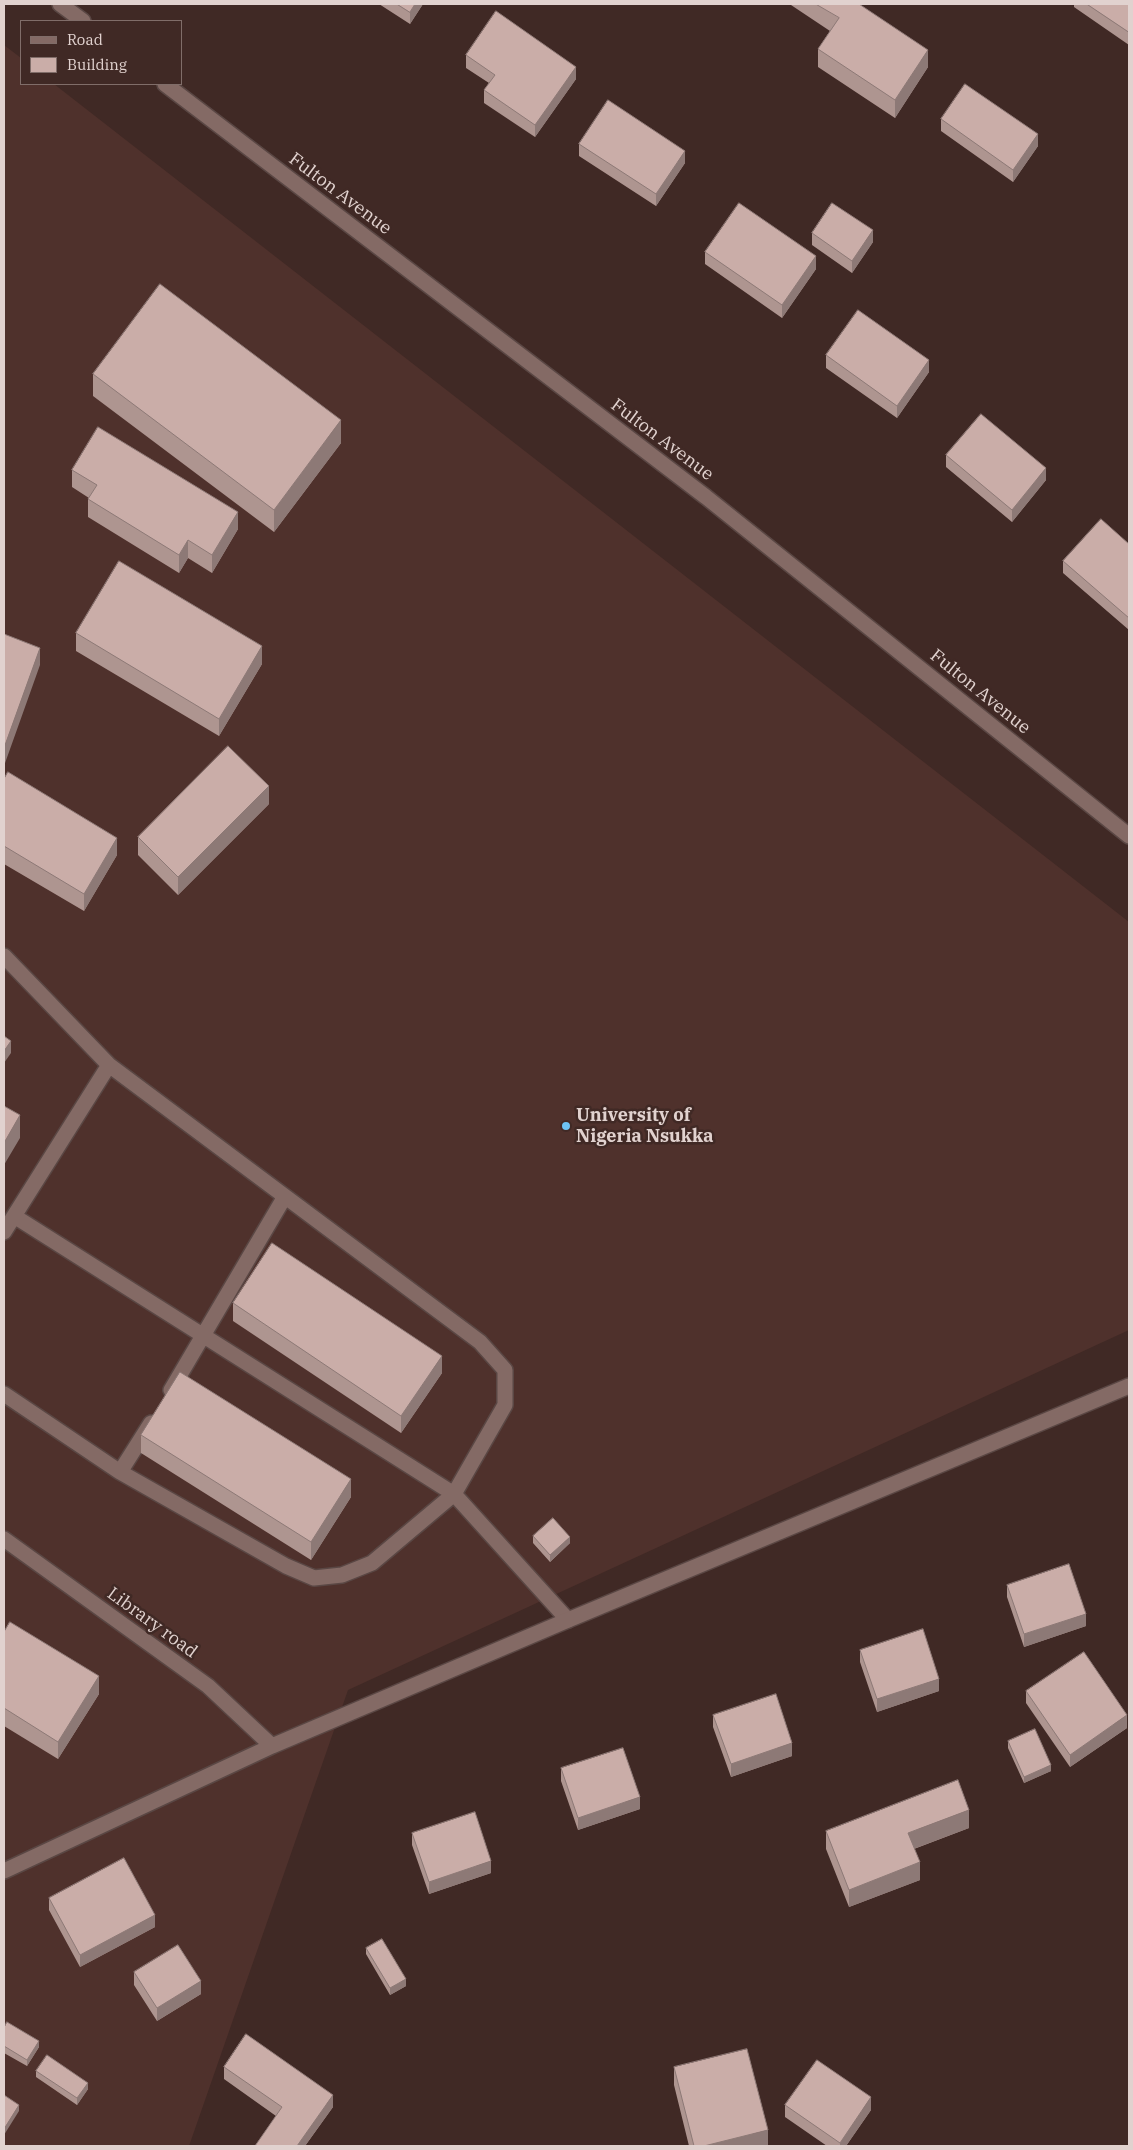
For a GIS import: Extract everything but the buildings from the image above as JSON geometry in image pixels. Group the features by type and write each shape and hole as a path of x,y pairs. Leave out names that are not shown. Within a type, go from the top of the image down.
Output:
{"street":[{"path":"60,4 82,20"},
{"name":"Fulton Avenue","path":"166,85 706,497 1129,836"},
{"path":"4,956 109,1065 284,1198 480,1342 505,1370 505,1405 454,1494 372,1563 342,1575 314,1578 286,1566 120,1472 4,1394"},
{"path":"4,1232 109,1065"},
{"path":"120,1472 204,1336 284,1198"},
{"path":"14,1216 454,1494 568,1620"},
{"path":"4,1871 272,1746 568,1620 1129,1386"},
{"name":"Library road","path":"4,1539 208,1686 272,1746"}],"shaded area":[{"name":"University of Nigeria Nsukka","path":"4,45 20,57 20,85 55,85 1129,922 1129,1330 348,1690 189,2146 4,2146"}],"place":[{"name":"University of Nigeria Nsukka","path":"566,1126"}]}
